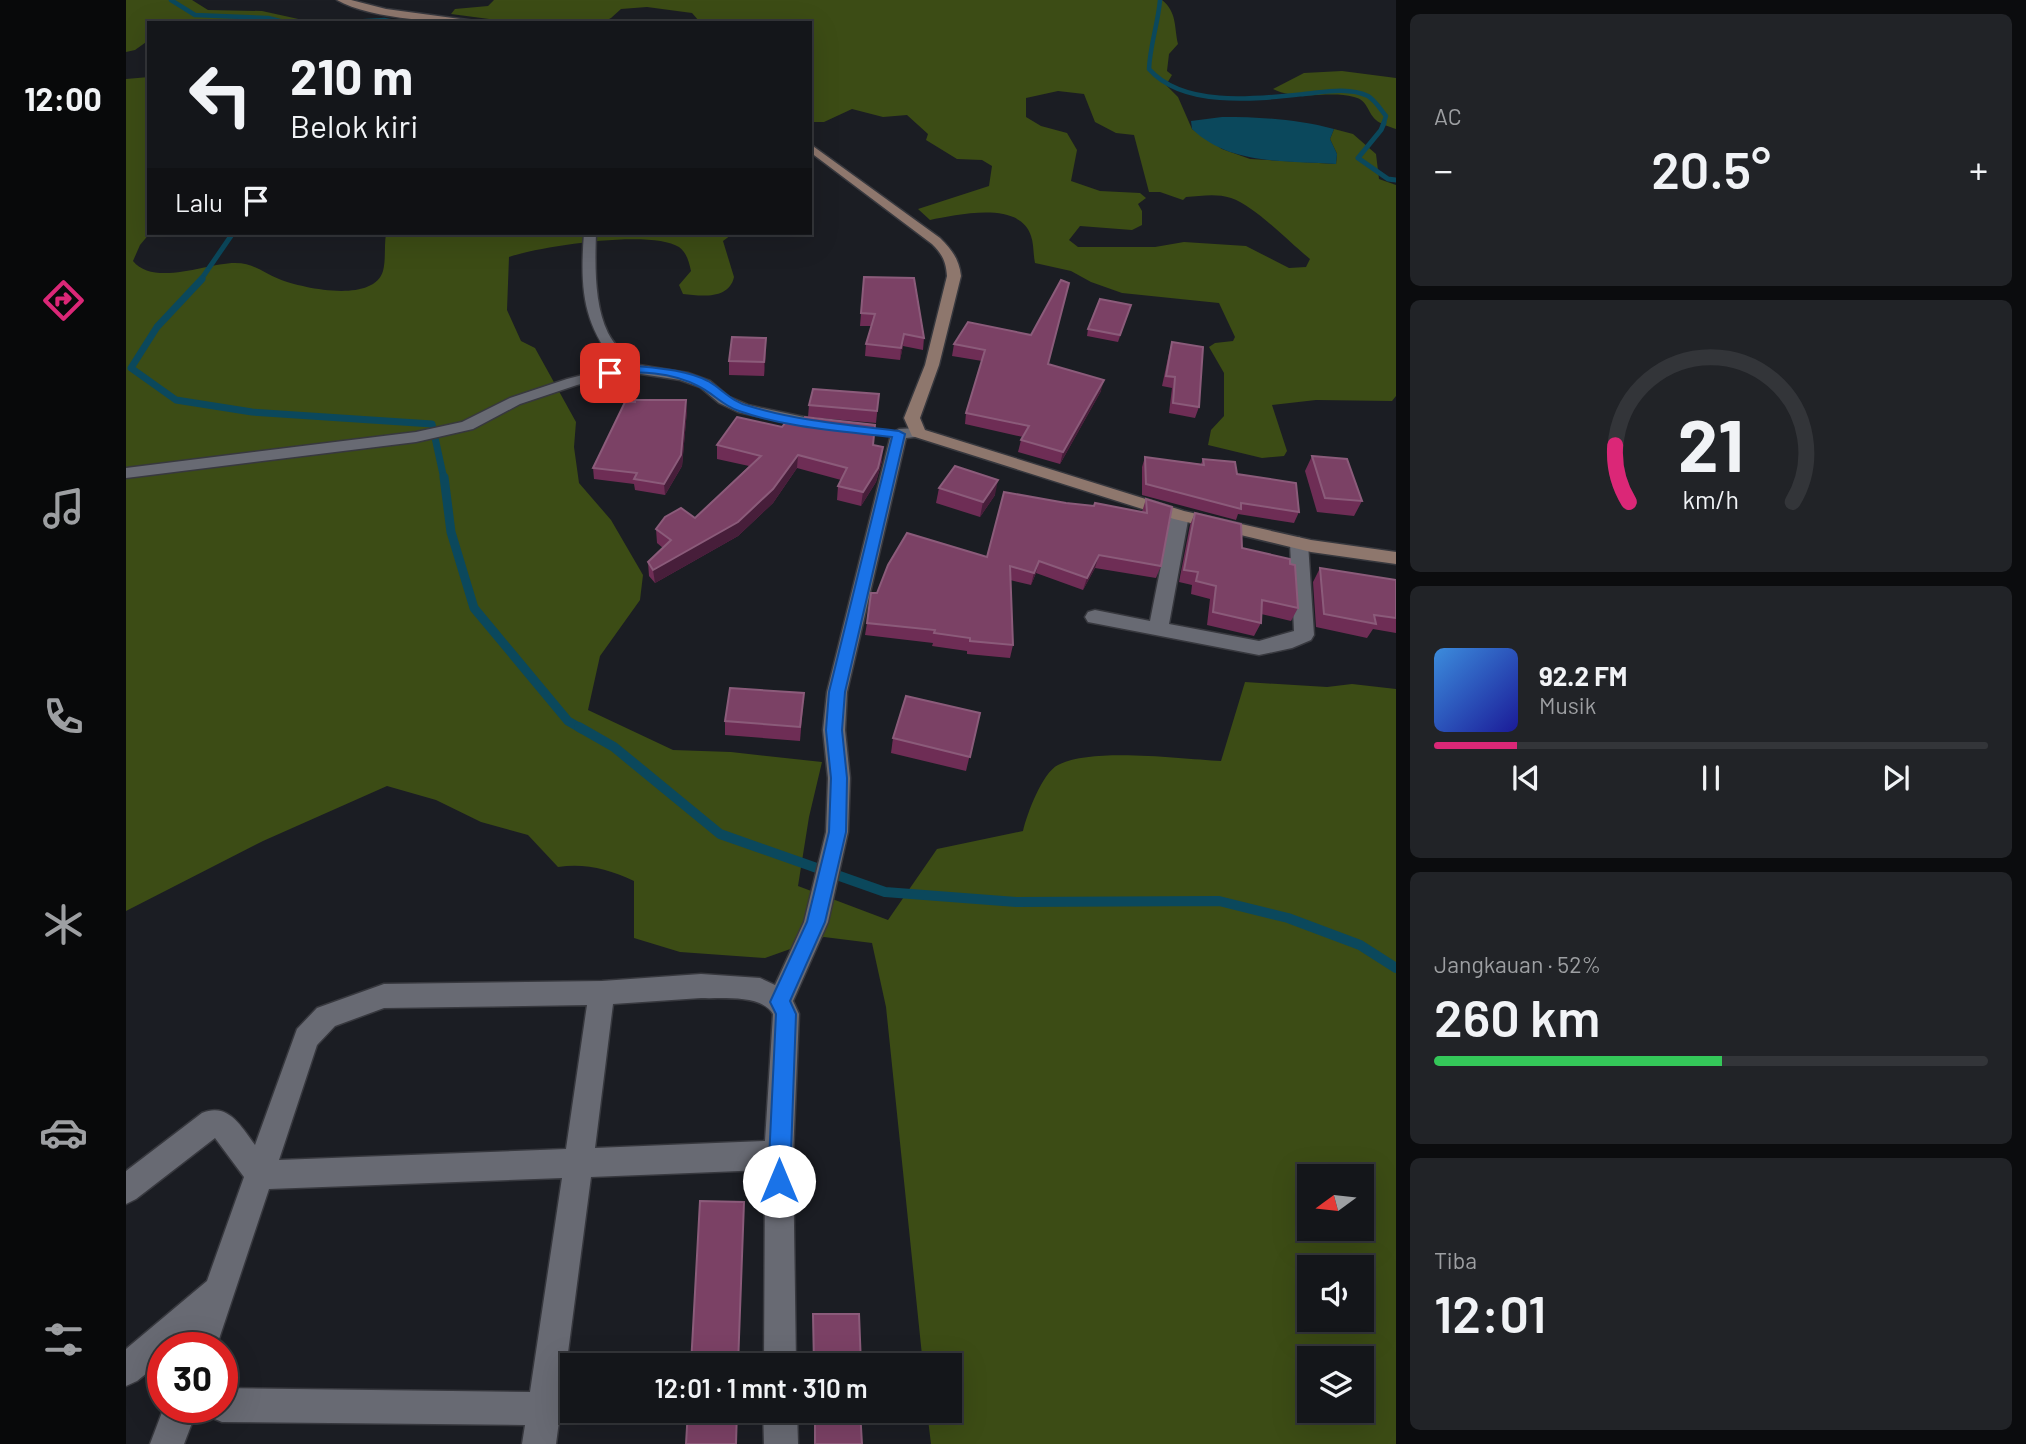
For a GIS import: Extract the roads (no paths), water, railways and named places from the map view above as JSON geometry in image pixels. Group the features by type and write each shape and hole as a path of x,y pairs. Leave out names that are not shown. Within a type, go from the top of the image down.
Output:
{"main road":[{"path":"341,0 386,12 468,21"},
{"path":"812,148 936,241 948,253 953,265 954,276 945,319 932,365 912,418 918,433 1180,515 1299,543 1396,558"}],"street":[{"path":"590,235 588,251 598,324 606,341 628,368"},
{"path":"126,473 416,437 467,426 515,401 572,382 628,368 683,376 705,384 724,400 743,409 831,426"},
{"path":"780,1002 816,922 837,832 839,778 834,730 837,692 892,434 918,433"},
{"path":"1158,630 1180,515"},
{"path":"1095,617 1259,648 1285,643 1304,635 1299,543"},
{"path":"205,1332 306,1038 326,1017 384,996 602,993 701,986 760,990 780,1002 786,1014 779,1155 780,1353"},
{"path":"539,1444 602,993"},
{"path":"126,1189 212,1123 218,1123 228,1131 260,1175"},
{"path":"260,1175 579,1165 779,1155"},
{"path":"126,1370 217,1293"},
{"path":"238,1405 542,1409"},
{"path":"167,1444 175,1423"},
{"path":"780,1423 781,1444"}],"water":[{"path":"1222,117 1278,119 1334,129 1330,139 1337,154 1336,164 1279,161 1242,155 1224,150 1192,129 1191,121"}],"waterway":[{"path":"171,0 195,15 268,18 280,21"},
{"path":"1160,0 1149,69 1163,81 1181,90 1222,98 1265,98 1328,91 1360,93 1368,96 1386,116 1383,125"},
{"path":"367,21 390,21"},
{"path":"1384,123 1358,158 1388,179 1396,180"},
{"path":"200,281 232,235"},
{"path":"202,279 157,327 131,368 176,400 252,412 432,424 444,479"},
{"path":"444,477 451,532 474,608 568,721 582,729"},
{"path":"579,727 614,747 720,834 885,892 1016,902 1219,901 1288,918 1360,945 1396,968"}]}
